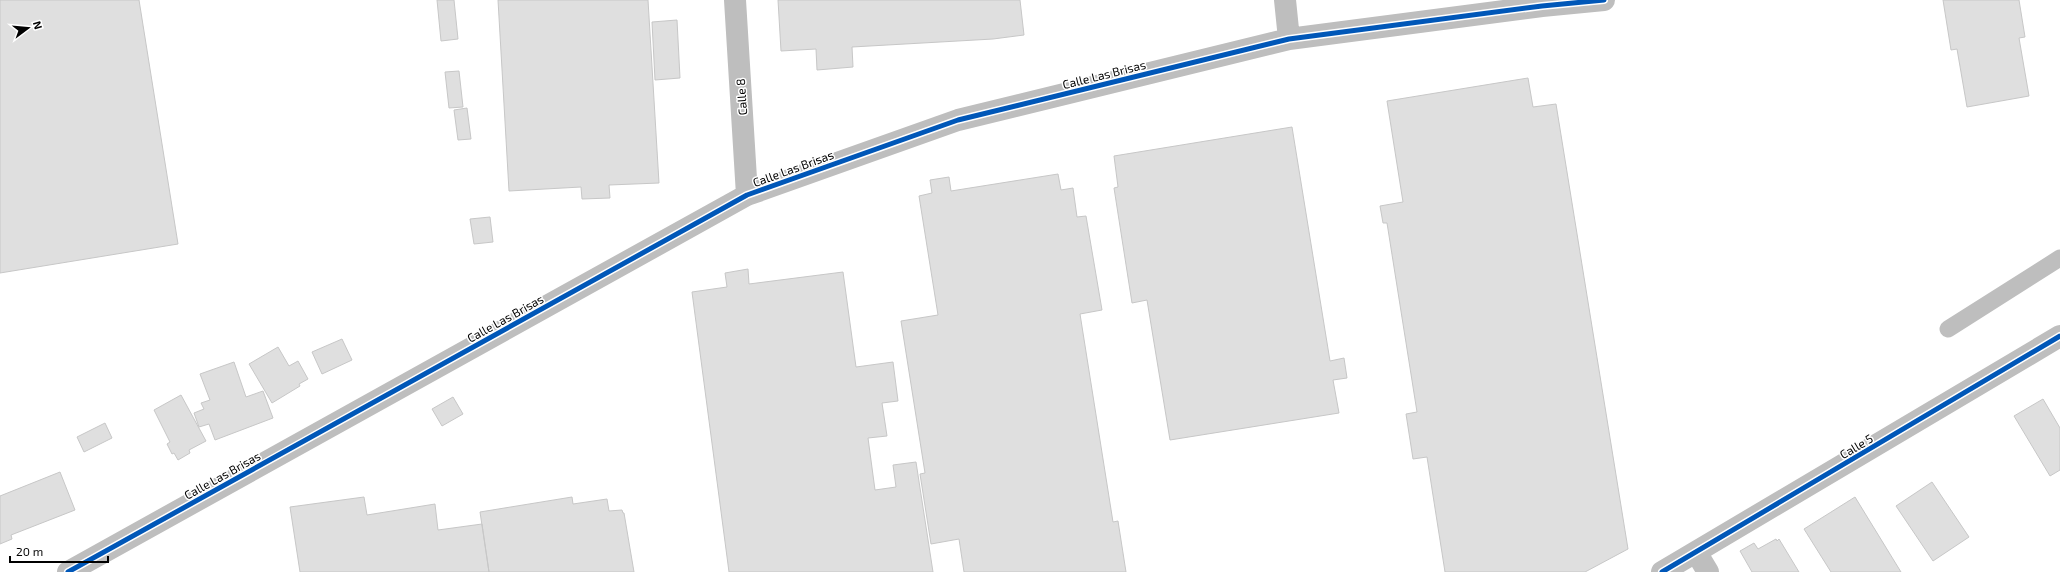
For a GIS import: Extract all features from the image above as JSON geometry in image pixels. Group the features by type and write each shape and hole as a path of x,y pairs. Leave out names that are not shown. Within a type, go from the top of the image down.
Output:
{"street":[{"name":"Calle 8","path":"735,0 747,195"},
{"path":"1285,0 1289,39"},
{"name":"Calle Las Brisas","path":"68,572 747,195 958,120 1289,39 1542,6 1604,0"},
{"name":"Calle 5","path":"1662,572 2060,336"},
{"path":"1696,552 1708,572"}],"lane":[{"path":"1948,329 2060,258"}],"building":[{"path":"0,0 139,0 178,244 0,273"},
{"path":"437,0 454,0 458,39 441,41"},
{"path":"498,0 648,0 659,183 609,185 610,198 582,199 581,187 509,191"},
{"path":"778,0 1020,0 1024,35 993,39 852,47 853,67 817,70 816,49 781,51"},
{"path":"1943,0 2019,0 2025,37 2019,38 2029,96 1967,107 1957,49 1951,50"},
{"path":"677,20 680,78 655,80 652,22"},
{"path":"459,71 463,107 449,108 445,72"},
{"path":"1528,78 1533,107 1556,104 1628,549 1585,572 1445,572 1427,457 1413,459 1406,414 1417,412 1387,223 1383,223 1380,206 1403,202 1387,101"},
{"path":"467,108 471,139 458,140 454,110"},
{"path":"1292,127 1330,361 1344,358 1347,378 1333,380 1339,413 1170,440 1147,300 1132,303 1114,188 1118,187 1114,156"},
{"path":"1058,174 1061,190 1073,188 1077,217 1086,216 1102,310 1080,314 1113,522 1118,521 1126,572 964,572 959,539 931,544 920,474 925,473 901,321 938,315 919,196 932,193 930,180 949,177 951,191"},
{"path":"490,217 493,242 474,244 470,219"},
{"path":"748,269 749,284 843,272 856,367 893,362 898,401 882,403 887,436 868,438 875,490 896,487 893,465 916,462 933,572 729,572 692,292 727,287 725,273"},
{"path":"342,339 352,360 322,374 312,352"},
{"path":"278,347 289,366 298,361 308,379 299,384 300,386 272,403 249,364"},
{"path":"234,362 246,397 263,391 273,418 215,440 209,424 199,427 194,413 204,409 201,403 210,400 200,374"},
{"path":"181,395 206,441 189,450 190,453 178,460 174,453 172,454 167,444 170,442 154,410"},
{"path":"453,397 463,414 442,426 432,409"},
{"path":"2043,399 2060,428 2060,470 2050,476 2014,416"},
{"path":"105,423 112,438 84,452 77,437"},
{"path":"60,472 75,510 11,535 12,539 0,544 0,496"},
{"path":"1932,482 1969,537 1933,561 1896,506"},
{"path":"364,497 367,515 435,504 438,530 482,524 489,572 300,572 290,507"},
{"path":"572,497 573,504 607,499 609,511 622,510 624,513 634,572 489,572 480,512"},
{"path":"1855,497 1901,572 1831,572 1804,529"},
{"path":"1776,539 1777,541 1779,539 1799,572 1752,572 1740,551 1754,543 1758,549"}],"cycle path":[{"path":"68,572 747,195 958,120 1289,39 1542,6 1604,0"},
{"path":"1662,572 2060,336"}]}
